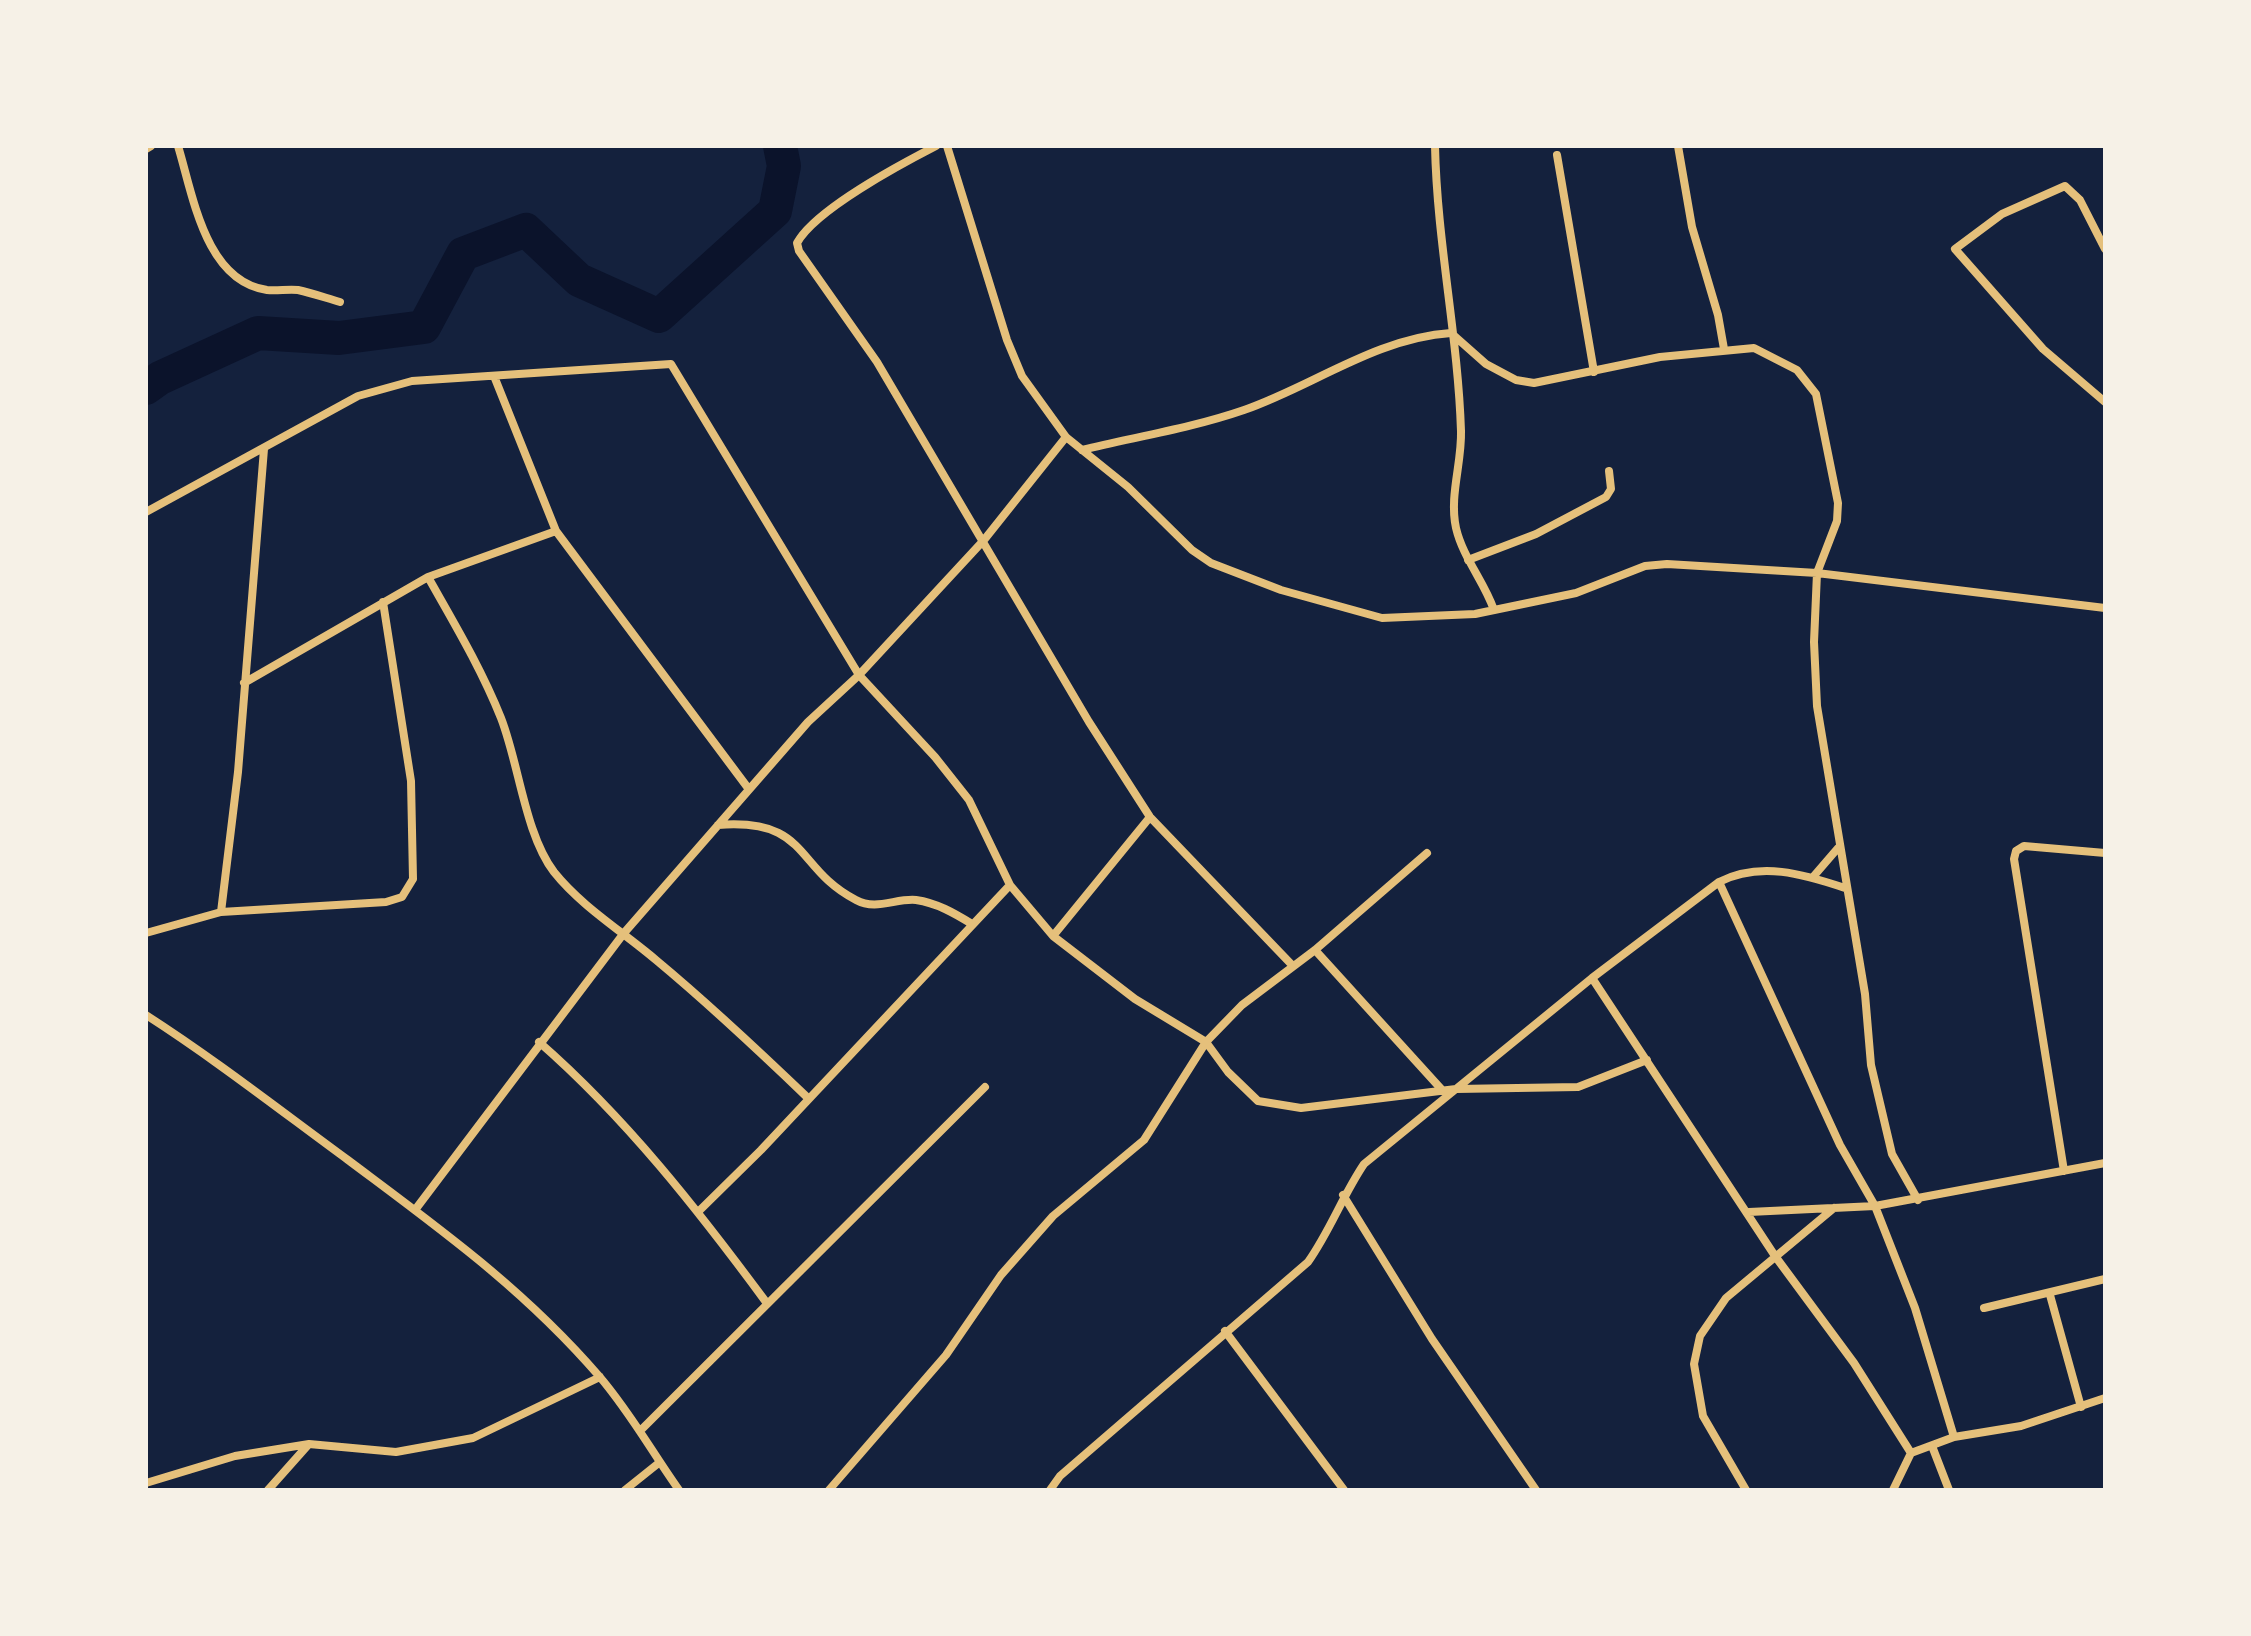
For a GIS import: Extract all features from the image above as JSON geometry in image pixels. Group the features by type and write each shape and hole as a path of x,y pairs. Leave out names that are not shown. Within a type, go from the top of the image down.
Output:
{"street":[{"path":"178,146 201,223 211,245 233,276 266,290 297,290 340,302"},
{"path":"936,146 898,166 812,223 797,243 799,251 877,362 1089,722 1150,817 1292,965"},
{"path":"947,146 1007,340 1022,376 1066,437 1128,487 1192,550 1244,576 1334,607 1382,618 1442,617 1494,610 1576,593 1645,566 1667,564 1817,573 2105,608"},
{"path":"1435,146 1461,429 1455,524 1468,560 1486,589 1494,610"},
{"path":"1678,146 1692,227 1718,315 1724,349"},
{"path":"1557,155 1594,372"},
{"path":"2105,249 2080,200 2065,186 2002,214 1955,249 2043,349 2105,402"},
{"path":"1082,450 1241,411 1384,349 1418,338 1451,333"},
{"path":"1451,333 1486,364 1516,380 1534,383 1660,357 1754,348 1768,352 1797,370 1816,394 1838,503 1837,521 1817,573 1814,642 1817,706 1838,848 1865,994 1871,1065 1892,1154 1918,1200"},
{"path":"146,512 358,396 412,381 671,364 859,675 935,757 969,800 1010,885 1053,936 1135,999 1206,1042 1258,1101 1273,1106 1301,1108 1456,1089 1578,1087 1647,1060"},
{"path":"494,376 556,531 748,788"},
{"path":"415,1210 624,933 808,722 859,675 984,540 1066,437"},
{"path":"221,912 238,772 264,449"},
{"path":"1468,560 1536,534 1606,497 1611,489 1609,471"},
{"path":"244,683 428,577 556,531"},
{"path":"428,577 471,652 501,718 525,793 530,827 554,871 592,910 721,1014 809,1099"},
{"path":"146,933 221,912 386,902 402,897 413,879 411,781 383,602"},
{"path":"1053,936 1150,817"},
{"path":"718,825 749,823 774,830 798,846 832,882 858,902 884,905 913,899 938,904 972,924"},
{"path":"2064,1171 2014,859 2016,851 2024,846 2105,853"},
{"path":"1813,877 1838,848"},
{"path":"829,1490 946,1355 1001,1275 1053,1216 1144,1140 1206,1042 1242,1005 1315,950 1427,853"},
{"path":"1050,1490 1060,1476 1308,1262 1320,1245 1343,1195 1364,1164 1592,978 1719,882 1739,872 1759,869 1813,877 1845,888"},
{"path":"1719,882 1840,1145 1875,1206 1915,1308 1954,1437"},
{"path":"699,1211 1010,885"},
{"path":"1315,950 1443,1091"},
{"path":"1592,978 1749,1212 1775,1256 1854,1363 1911,1453"},
{"path":"146,1015 197,1048 486,1263 542,1315 600,1377 641,1430 679,1490"},
{"path":"539,1042 585,1082 699,1211 766,1302"},
{"path":"641,1430 985,1087"},
{"path":"1749,1212 1875,1206 2105,1163"},
{"path":"1343,1195 1432,1339 1503,1447 1536,1490"},
{"path":"1746,1490 1703,1416 1694,1364 1700,1336 1726,1298 1834,1208"},
{"path":"1984,1308 2050,1295 2105,1279"},
{"path":"2050,1295 2081,1407"},
{"path":"1225,1331 1344,1490"},
{"path":"146,1483 235,1456 309,1444 396,1452 473,1438 600,1377"},
{"path":"1893,1490 1911,1453 1954,1437 2021,1426 2105,1398"},
{"path":"268,1490 309,1444"},
{"path":"1932,1446 1949,1490"},
{"path":"625,1490 660,1462"}],"waterway":[{"path":"146,388 160,378 258,333 339,338 424,327 463,254 526,230 579,280 659,316 775,211 784,166 780,146"}]}
